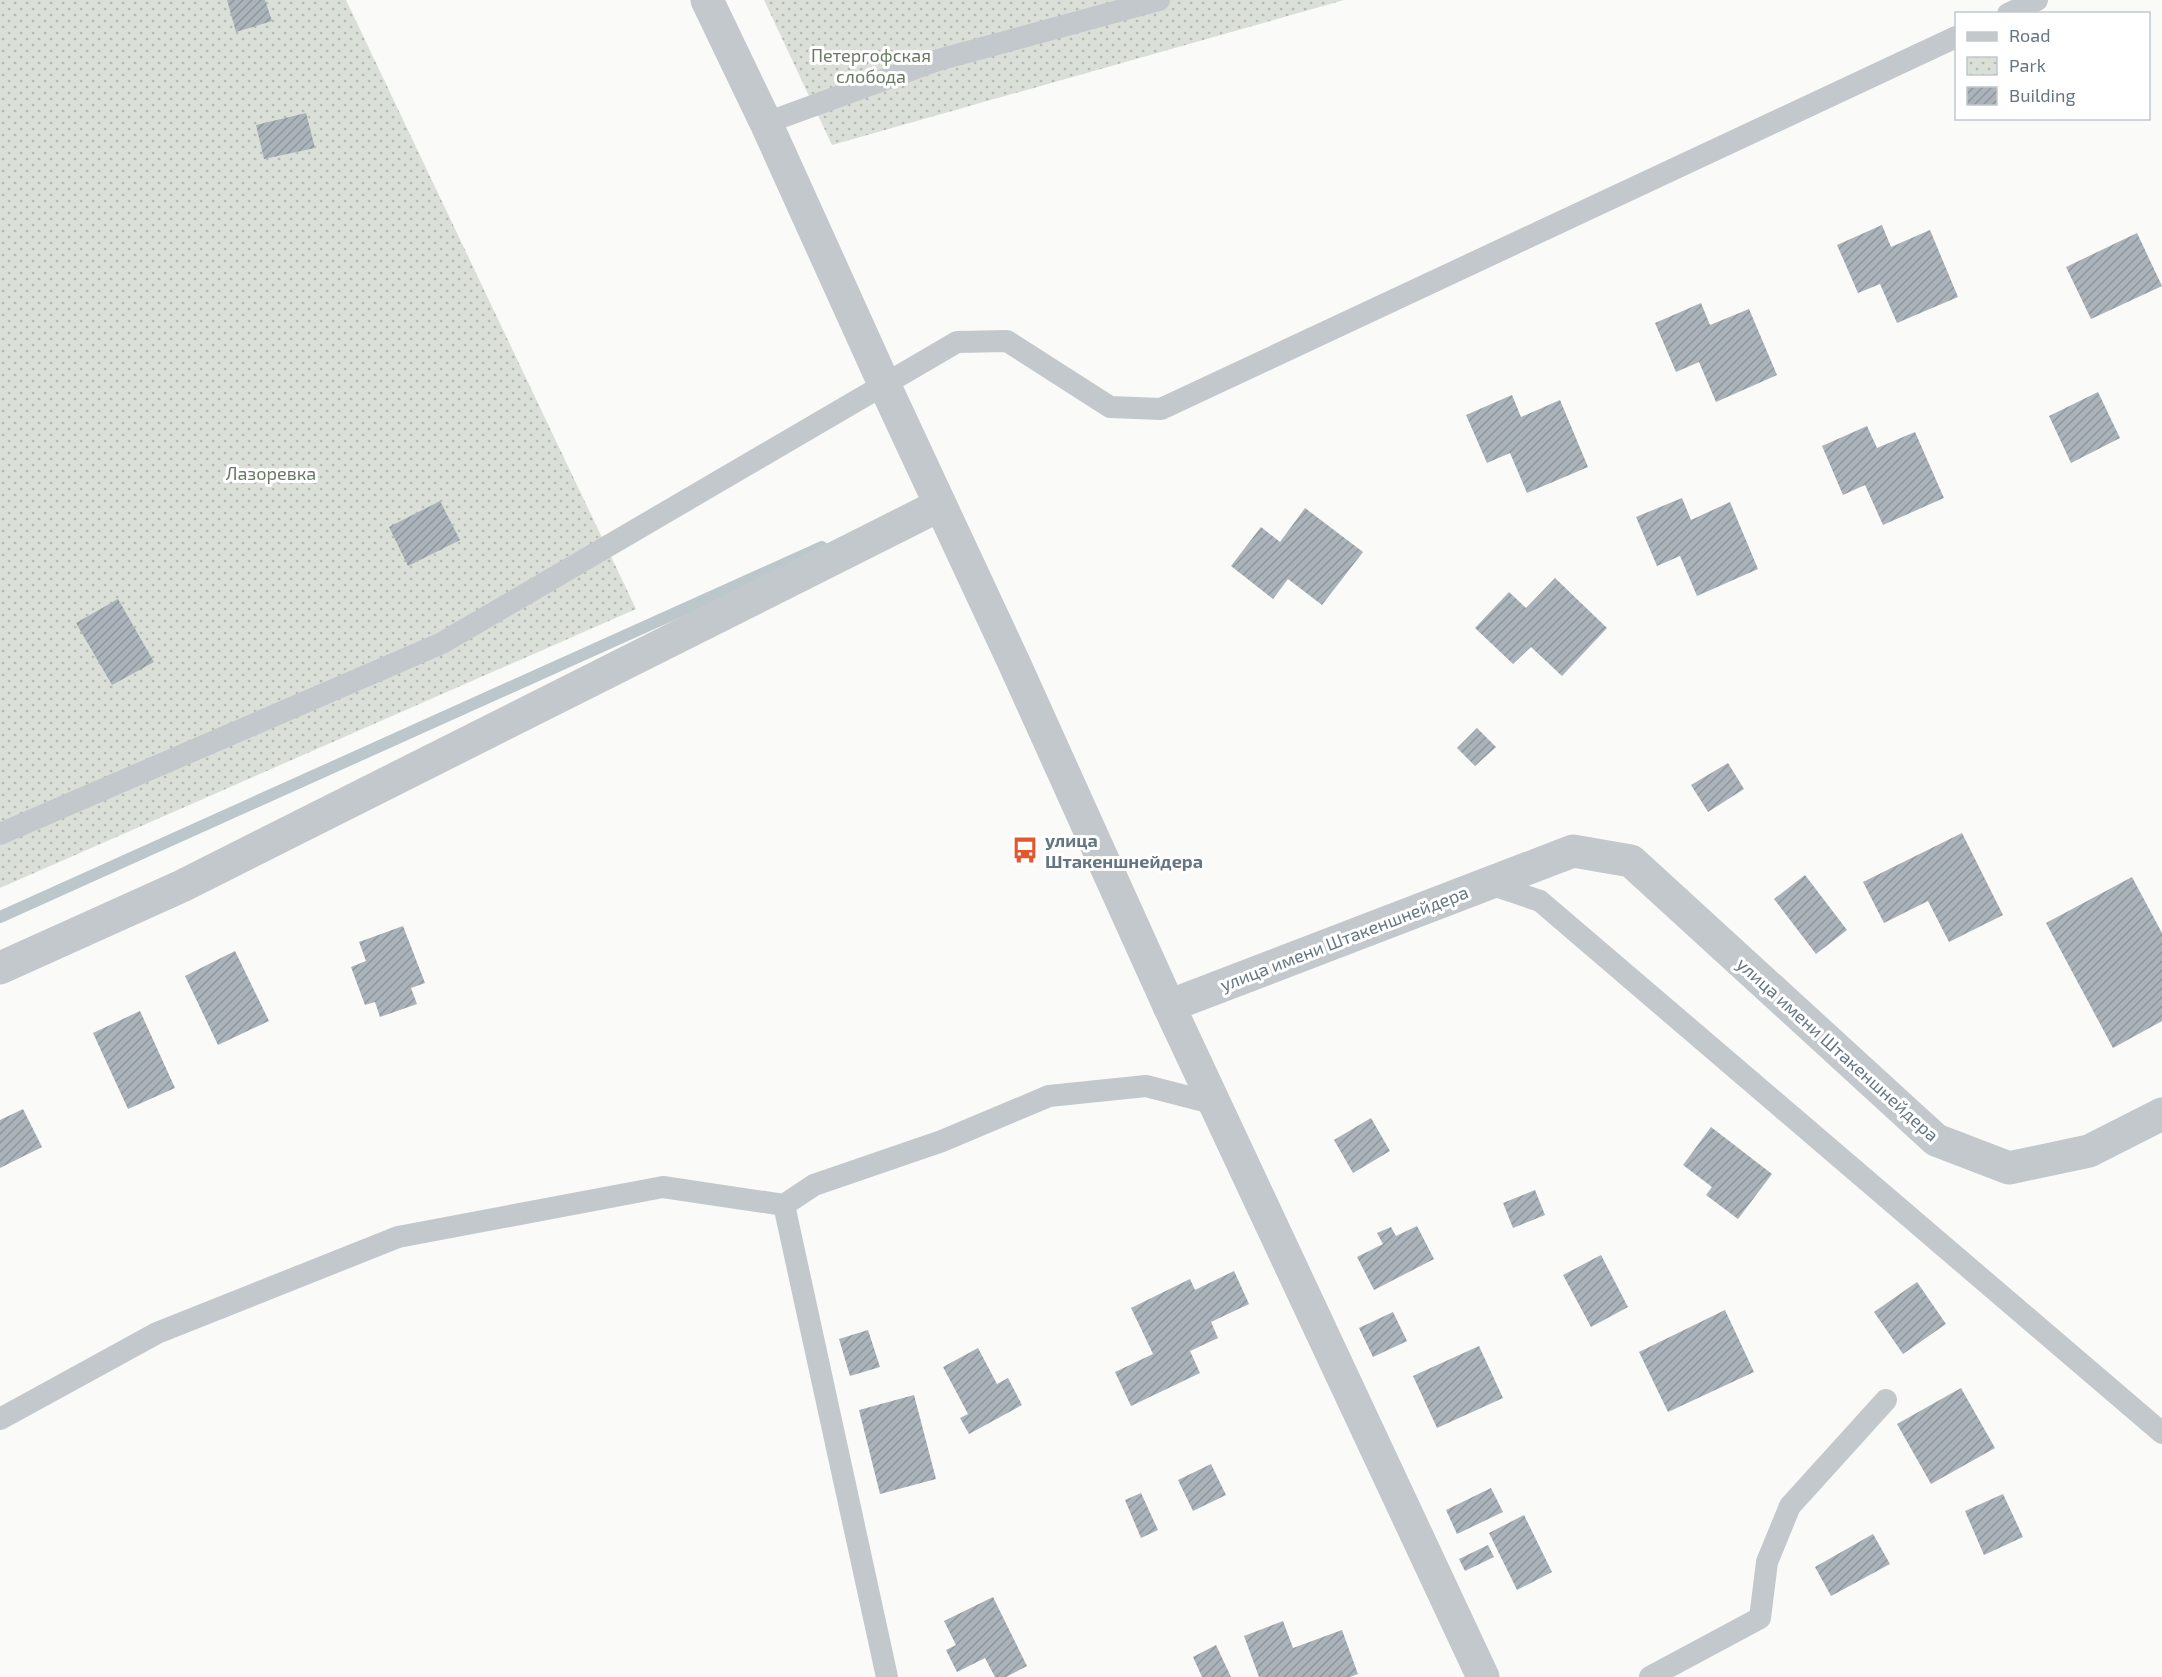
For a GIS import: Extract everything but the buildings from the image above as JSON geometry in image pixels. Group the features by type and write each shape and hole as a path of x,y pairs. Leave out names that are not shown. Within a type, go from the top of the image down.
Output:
{"street":[{"path":"707,0 766,123 1015,665 1169,1006 1483,1677"},
{"path":"0,968 182,886 940,505"},
{"name":"улица имени Штакеншнейдера","path":"1169,1006 1573,851 1631,861 1936,1140 2009,1168 2089,1150 2162,1114"}],"lane":[{"path":"766,123 939,60 1159,0"},
{"path":"2012,12 2037,0"},
{"path":"0,834 442,643 957,342 1007,341 1110,407 1161,409 1955,38"},
{"path":"1487,883 1540,901 2162,1433"},
{"path":"0,1419 157,1334 398,1237 663,1187 784,1205 814,1185 942,1141 1049,1096 1146,1086 1215,1104"},
{"path":"784,1205 887,1677"},
{"path":"1650,1677 1760,1618 1767,1562 1790,1506 1886,1400"}],"green space":[{"name":"Лазоревка","path":"0,0 346,0 636,609 0,888"},
{"name":"Петергофская слобода","path":"764,0 1344,0 832,145"}],"waterway":[{"path":"0,917 822,547"}],"place":[{"name":"улица Штакеншнейдера","path":"1025,850"}]}
